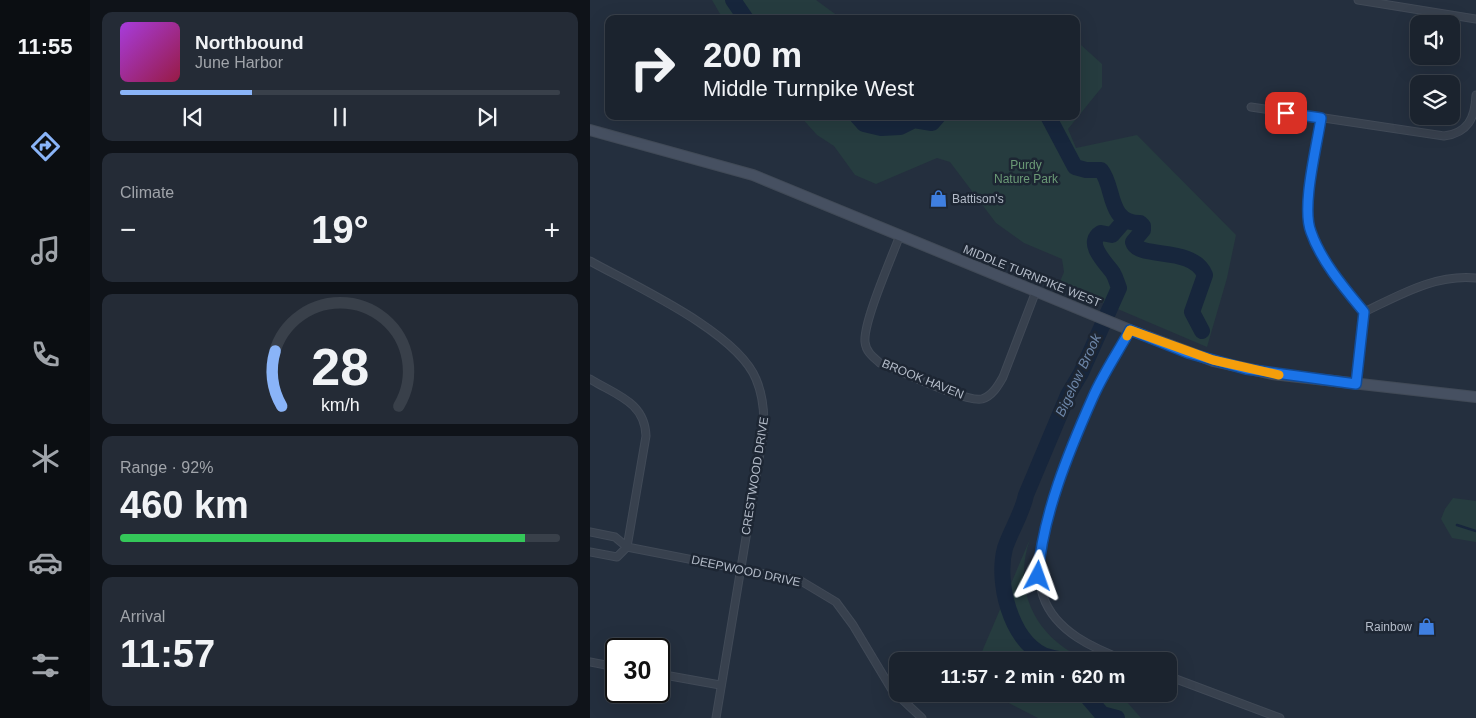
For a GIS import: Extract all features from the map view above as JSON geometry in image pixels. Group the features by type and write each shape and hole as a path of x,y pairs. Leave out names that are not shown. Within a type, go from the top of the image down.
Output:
{"main road":[{"name":"MIDDLE TURNPIKE WEST","path":"590,130 752,175 1188,353 1246,369 1356,384 1476,397"}],"street":[{"path":"1358,0 1476,19"},
{"path":"1251,107 1444,136 1455,135 1466,128 1472,120 1476,95"},
{"path":"1321,118 1310,190 1310,231 1321,253 1364,312 1356,384"},
{"name":"BROOK HAVEN","path":"900,235 866,326 865,342 869,354 880,363 966,398 982,399 996,390 1003,377 1036,291"},
{"name":"CRESTWOOD DRIVE","path":"590,261 708,326 735,350 756,378 765,410 763,435 716,718"},
{"path":"1364,312 1419,286 1439,279 1460,276 1476,278"},
{"path":"1102,652 1074,635 1058,620 1043,597 1038,576 1042,544 1053,503 1067,465 1094,395 1130,330"},
{"path":"590,379 635,406 642,414 646,436 627,546 617,557 590,552"},
{"name":"DEEPWOOD DRIVE","path":"590,532 615,537 627,546 801,581 836,602 853,625 892,690 922,718"},
{"path":"590,662 605,665"},
{"path":"670,676 720,685"},
{"path":"1177,679 1280,718"}],"green space":[{"path":"712,0 816,0 837,15 721,15"},
{"path":"1080,45 1102,64 1102,87 1080,114"},
{"name":"Purdy Nature Park","path":"804,120 1075,120 1068,129 1076,148 1137,135 1236,235 1227,278 1207,347 1059,284 1064,272 1062,259 1024,243 996,223 950,162 937,158 876,184 855,175 834,146 817,135"},
{"path":"1453,498 1476,501 1476,542 1452,538 1441,519"},
{"path":"1030,539 1025,559 1024,578 1027,596 1033,613 1043,628 1056,641 1072,652 982,652"},
{"path":"1007,702 1127,702 1141,718 1038,718"}],"waterway":[{"name":"Bigelow Brook","path":"733,0 743,15"},
{"name":"Bigelow Brook","path":"860,120 864,124 881,128 900,127 914,120"},
{"name":"Bigelow Brook","path":"914,120 932,123 935,120"},
{"path":"1050,120 1075,167 1086,170 1101,170 1117,211 1122,217 1129,221 1140,223 1143,226 1143,230 1133,242 1137,247 1145,251 1178,256 1199,266 1205,275 1192,312 1202,331"},
{"name":"Bigelow Brook","path":"1039,652 1022,636 1008,608 1002,576 1005,548 1068,395 1081,373 1119,288 1113,273 1098,253 1095,242 1096,237 1101,233 1112,235 1125,220"},
{"path":"1457,525 1476,531"},
{"name":"Bigelow Brook","path":"1092,702 1102,714 1117,718"}],"slow traffic":[{"path":"1127,336 1130,330 1188,353 1246,369 1279,375"}],"place":[{"name":"Battison's","path":"938,199"},
{"name":"Rainbow","path":"1426,627"}],"route":[{"path":"1038,576 1040,552 1062,477 1094,395 1130,330 1188,353 1246,369 1356,384 1364,312 1321,253 1310,231 1308,211 1310,190 1321,118 1286,113"}]}
